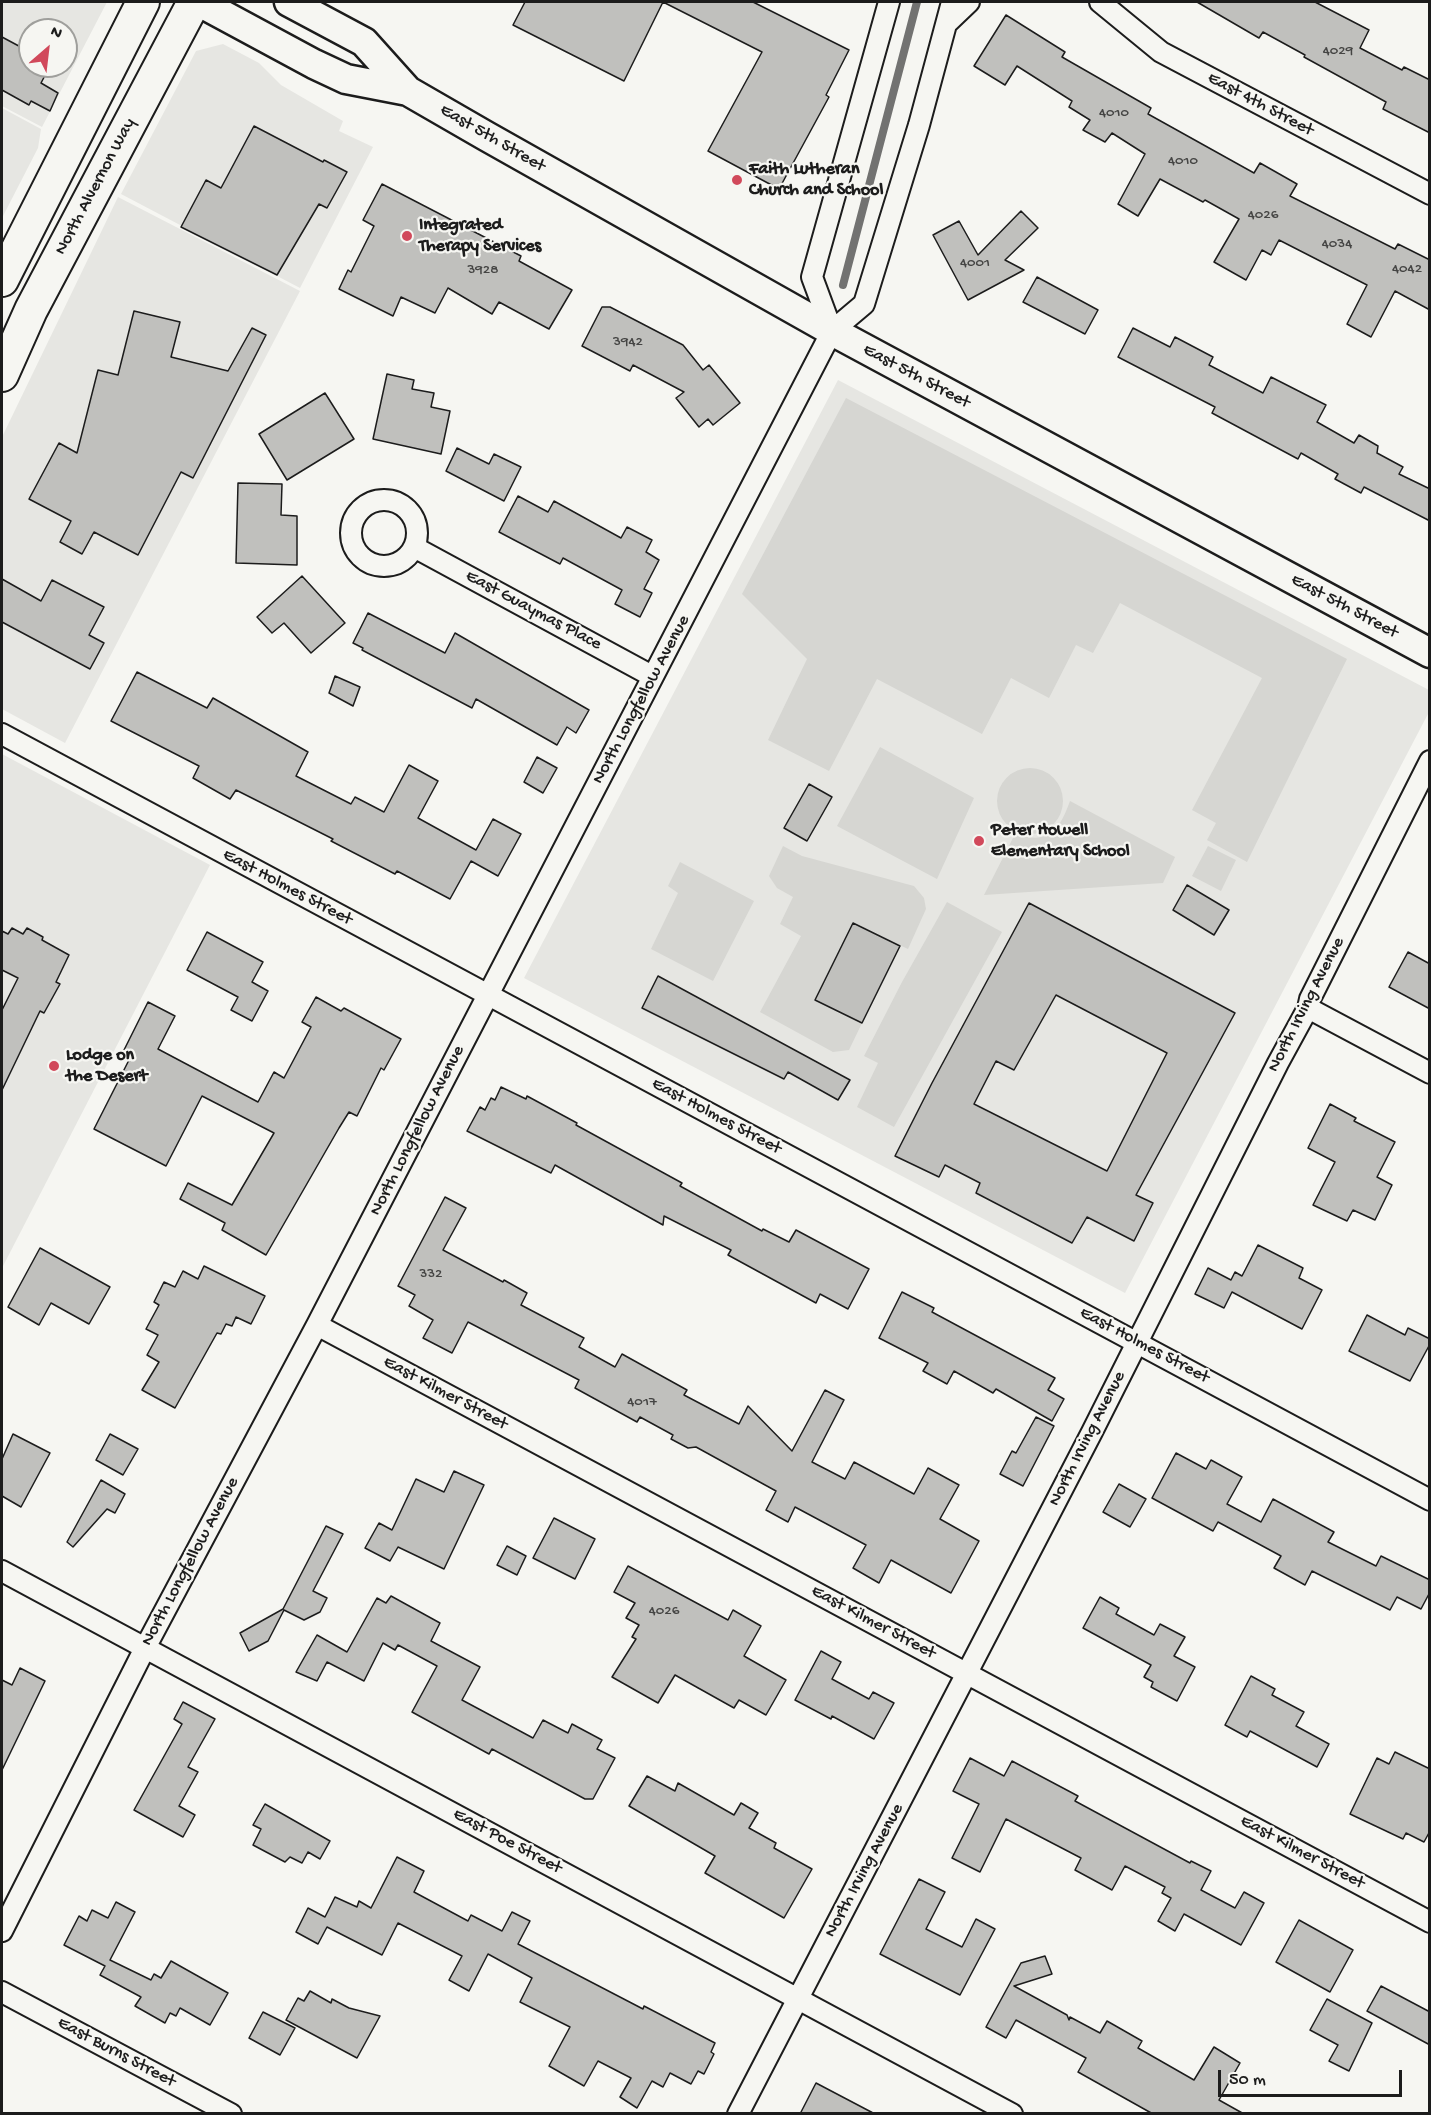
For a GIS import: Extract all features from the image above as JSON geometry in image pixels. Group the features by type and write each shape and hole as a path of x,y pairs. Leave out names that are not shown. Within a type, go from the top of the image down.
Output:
{"main road":[{"path":"2,280 143,2"},
{"name":"North Alvernon Way","path":"2,375 31,310 194,2"}],"street":[{"name":"East 5th Street","path":"199,2 346,79 408,91"},
{"name":"East 5th Street","path":"289,2 364,42 408,91 831,331 1430,653"},
{"path":"831,331 812,278 890,2"},
{"name":"North Longfellow Avenue","path":"2,1931 145,1648 317,1325 831,331 864,304 919,125 952,2"},
{"path":"947,23 969,2"},
{"name":"East 4th Street","path":"1100,2 1161,52 1430,194"},
{"name":"East Guaymas Place","path":"414,547 652,676"},
{"name":"East Holmes Street","path":"2,734 1430,1500"},
{"name":"North Irving Avenue","path":"738,2114 1308,1008 1310,999 1430,761"},
{"path":"1308,1008 1430,1073"},
{"name":"East Kilmer Street","path":"317,1325 1430,1922"},
{"name":"East Poe Street","path":"2,1571 1012,2114"},
{"name":"East Burns Street","path":"2,1992 231,2114"}],"shaded area":[{"path":"2,2 107,2 78,58 78,18 18,18 18,78 67,78 42,127 2,106"},
{"path":"223,44 259,63 281,85 343,121 339,131 373,147 300,288 121,194 196,51"},
{"path":"2,108 41,129 38,148 2,218"},
{"path":"118,197 300,291 65,743 2,709 2,437"},
{"name":"Peter Howell Elementary School","path":"838,380 1429,690 1429,712 1125,1293 524,978"},
{"path":"846,398 1347,659 1247,862 1207,840 1216,823 1192,810 1262,678 1120,603 1093,653 1076,645 1049,698 1011,678 982,734 877,679 829,771 768,740 807,659 742,594"},
{"path":"880,747 974,798 937,879 837,826"},
{"name":"Lodge on the Desert","path":"2,754 210,865 2,1268"},
{"path":"1030,768 1042,771 1053,778 1060,789 1063,801 1060,813 1053,824 1042,831 1030,834 1018,831 1007,824 1000,813 997,801 1000,789 1007,778 1018,771"},
{"path":"1070,801 1175,857 1163,883 984,895 1015,834 1036,838 1051,833 1062,820"},
{"path":"783,846 802,856 914,886 924,898 926,909 908,949 853,923 816,999 862,1023 849,1050 833,1052 760,1012 801,936 780,924 793,897 777,888 769,876"},
{"path":"1208,846 1236,860 1221,891 1192,876"},
{"path":"680,862 754,901 713,981 651,949 678,893 668,886"},
{"path":"947,902 1002,932 894,1127 857,1107 878,1063 864,1056"}],"building":[{"path":"525,2 663,2 624,81 513,25"},
{"path":"663,2 753,2 849,50 826,95 829,97 779,189 708,151 762,52"},
{"path":"1197,2 1315,2 1369,30 1360,48 1402,70 1404,67 1430,80 1430,133 1383,109 1386,102 1304,57 1305,55 1263,32 1259,38"},
{"path":"1006,15 1065,52 1062,57 1151,108 1148,114 1254,173 1260,163 1297,184 1290,196 1395,249 1398,244 1430,260 1430,310 1395,291 1371,337 1347,324 1367,285 1279,240 1271,255 1262,250 1246,280 1214,262 1239,219 1160,179 1138,216 1118,204 1145,154 1112,133 1105,142 1083,130 1090,120 1069,107 1072,101 1017,66 1005,85 974,66"},
{"path":"2,37 18,46 18,78 44,78 41,83 58,93 50,111 31,101 29,105 2,90"},
{"path":"254,126 347,172 327,208 319,204 277,275 181,227 206,180 221,188"},
{"path":"382,184 521,256 519,261 572,290 549,329 499,302 492,314 448,288 435,313 401,297 393,316 339,289 348,270 351,272 374,226 363,220"},
{"path":"1021,211 1038,228 1005,260 1024,270 968,300 933,235 959,221 978,255"},
{"path":"1037,277 1098,310 1085,334 1023,302"},
{"path":"602,307 610,307 683,345 703,370 709,365 740,403 713,425 708,419 699,427 676,398 684,392 633,365 630,371 582,346"},
{"path":"134,311 180,322 171,357 228,371 252,328 266,335 193,478 181,472 138,555 94,532 82,554 60,542 71,521 29,499 59,443 77,453 98,370 118,375"},
{"path":"1133,328 1170,347 1175,337 1213,357 1209,365 1263,393 1271,377 1326,405 1317,422 1354,443 1359,435 1378,446 1377,453 1403,467 1399,474 1430,489 1430,521 1364,487 1361,493 1335,479 1338,474 1301,453 1298,459 1212,413 1215,407 1118,357"},
{"path":"387,374 414,380 412,389 434,393 431,407 450,411 441,454 373,439"},
{"path":"325,393 354,439 287,480 259,434"},
{"path":"457,448 489,464 494,454 521,467 504,501 446,471"},
{"path":"238,483 282,484 281,515 297,516 297,565 236,563"},
{"path":"518,496 548,512 554,501 621,538 627,527 652,540 646,552 659,560 644,589 652,593 640,617 615,604 622,590 563,558 560,564 499,532"},
{"path":"302,576 345,623 311,653 284,623 272,633 257,617"},
{"path":"2,579 41,601 52,580 104,607 89,635 104,643 90,669 2,622"},
{"path":"368,613 445,653 455,633 589,710 576,733 567,727 557,745 476,699 472,708 362,650 363,648 353,643"},
{"path":"137,672 207,708 213,698 308,752 296,776 351,804 355,797 384,812 409,765 438,781 418,818 476,850 493,819 521,834 498,876 471,861 450,899 397,871 395,874 331,841 333,839 236,790 230,799 193,778 199,766 111,721"},
{"path":"335,676 360,687 353,706 329,693"},
{"path":"537,757 557,768 543,793 524,782"},
{"path":"809,784 832,797 807,841 784,828"},
{"path":"1187,885 1229,910 1214,935 1173,910"},
{"path":"1029,903 1235,1013 1136,1195 1153,1203 1134,1241 1087,1217 1072,1243 976,1193 980,1183 945,1165 939,1177 895,1156","holes":["1056,995 1167,1053 1107,1171 974,1104 996,1061 1014,1070"]},
{"path":"853,923 900,946 862,1023 815,1000"},
{"path":"12,928 23,934 27,928 43,937 42,940 69,955 56,982 60,984 44,1013 40,1011 2,1090 2,1010 18,978 2,970 2,931 8,934"},
{"path":"207,932 263,962 252,982 268,991 252,1021 231,1010 238,997 187,970"},
{"path":"1408,952 1430,964 1430,1009 1389,987"},
{"path":"658,976 850,1080 838,1100 788,1072 784,1079 642,1008"},
{"path":"316,997 341,1011 344,1008 401,1039 384,1070 381,1068 357,1116 349,1112 339,1128 266,1255 222,1230 225,1223 180,1199 188,1183 232,1205 274,1133 202,1096 166,1166 94,1129 130,1058 122,1054 148,1002 175,1016 158,1049 258,1102 274,1072 284,1078 311,1027 302,1022"},
{"path":"501,1087 526,1099 527,1096 577,1123 576,1125 682,1183 680,1186 762,1231 763,1229 789,1242 796,1230 869,1269 848,1309 820,1294 816,1303 728,1255 731,1250 664,1216 663,1225 555,1165 551,1173 467,1131 480,1107 485,1110 491,1098 495,1100"},
{"path":"1330,1104 1356,1118 1354,1121 1395,1142 1377,1177 1392,1185 1375,1220 1353,1210 1347,1221 1313,1205 1335,1162 1308,1148"},
{"path":"445,1197 466,1208 443,1250 527,1293 521,1305 584,1338 579,1347 615,1367 622,1354 687,1390 684,1395 739,1424 748,1406 792,1451 825,1390 844,1400 812,1462 845,1479 854,1462 914,1494 928,1468 959,1485 940,1519 979,1541 951,1593 891,1560 879,1583 853,1568 866,1545 795,1507 788,1522 766,1510 776,1491 696,1447 688,1448 671,1439 673,1435 640,1417 637,1422 575,1388 579,1380 468,1322 452,1353 423,1338 433,1320 409,1306 415,1295 398,1286"},
{"path":"1258,1245 1303,1268 1299,1278 1322,1290 1302,1329 1232,1292 1224,1308 1195,1294 1208,1268 1231,1280 1235,1272 1242,1276"},
{"path":"40,1248 110,1287 89,1324 51,1303 39,1325 8,1307"},
{"path":"204,1266 265,1296 251,1324 236,1317 232,1326 226,1324 221,1334 217,1333 175,1408 142,1390 159,1362 147,1355 158,1335 146,1329 159,1305 154,1302 164,1282 175,1287 183,1271 198,1279"},
{"path":"902,1292 934,1308 932,1312 1055,1378 1048,1390 1064,1399 1052,1421 996,1389 993,1393 954,1371 947,1384 923,1371 928,1363 879,1338"},
{"path":"1367,1315 1405,1335 1408,1328 1430,1339 1430,1344 1410,1381 1349,1351"},
{"path":"1036,1417 1054,1426 1023,1486 1000,1474 1012,1451 1016,1453"},
{"path":"13,1434 50,1453 21,1507 2,1496 2,1459"},
{"path":"110,1434 138,1449 123,1475 96,1460"},
{"path":"1176,1453 1206,1469 1211,1460 1242,1477 1227,1504 1261,1522 1273,1499 1334,1532 1328,1542 1376,1566 1381,1556 1430,1580 1430,1592 1421,1609 1397,1597 1390,1610 1312,1571 1305,1585 1274,1568 1281,1556 1218,1522 1213,1531 1152,1498"},
{"path":"454,1471 484,1485 444,1569 398,1547 390,1561 365,1548 379,1523 392,1530 416,1479 444,1492"},
{"path":"101,1480 125,1494 115,1513 107,1509 73,1547 67,1542"},
{"path":"1119,1484 1146,1499 1130,1527 1103,1512"},
{"path":"554,1518 595,1539 575,1579 533,1558"},
{"path":"326,1526 343,1534 313,1591 327,1598 320,1612 304,1620 284,1610 268,1641 249,1651 240,1633 283,1609"},
{"path":"507,1546 526,1556 517,1575 497,1565"},
{"path":"628,1566 728,1620 733,1610 761,1626 744,1656 786,1680 766,1715 739,1700 734,1708 675,1675 658,1703 612,1677 636,1639 632,1637 639,1625 626,1618 635,1603 614,1592"},
{"path":"391,1596 440,1623 431,1641 480,1667 462,1700 533,1738 543,1720 568,1733 572,1724 602,1740 597,1749 615,1758 593,1799 585,1799 492,1749 489,1754 412,1712 437,1666 398,1645 395,1650 383,1643 364,1681 327,1662 317,1681 296,1672 317,1635 347,1652 377,1598 386,1603"},
{"path":"1100,1597 1119,1608 1116,1614 1154,1635 1160,1624 1185,1637 1174,1656 1195,1667 1177,1701 1151,1687 1153,1682 1144,1677 1151,1665 1083,1628"},
{"path":"821,1651 841,1662 832,1679 869,1699 873,1692 894,1703 874,1739 832,1716 831,1719 795,1700"},
{"path":"20,1668 45,1681 2,1770 2,1680 12,1685"},
{"path":"1251,1676 1275,1689 1272,1695 1304,1712 1296,1726 1329,1744 1317,1767 1250,1731 1247,1737 1225,1725"},
{"path":"183,1702 215,1719 188,1767 198,1772 179,1806 195,1815 183,1837 134,1810 182,1724 174,1719"},
{"path":"1395,1752 1430,1769 1430,1831 1424,1842 1406,1833 1403,1839 1350,1814 1377,1758 1389,1764"},
{"path":"970,1758 1004,1776 1012,1761 1078,1796 1075,1801 1190,1863 1191,1861 1211,1871 1201,1890 1235,1908 1244,1892 1264,1903 1241,1945 1184,1914 1175,1931 1158,1921 1171,1898 1162,1893 1165,1887 1125,1866 1112,1890 1075,1870 1081,1858 1006,1819 980,1872 952,1858 979,1804 953,1791"},
{"path":"647,1776 675,1791 678,1783 734,1815 741,1803 758,1813 749,1828 776,1843 774,1848 812,1869 784,1918 705,1873 715,1856 629,1806"},
{"path":"265,1804 330,1841 320,1859 308,1852 302,1863 290,1857 285,1862 253,1845 261,1829 253,1825"},
{"path":"397,1857 424,1871 414,1892 468,1921 471,1915 502,1931 512,1912 530,1921 518,1944 643,2009 644,2006 715,2043 711,2052 714,2054 704,2074 698,2071 691,2084 670,2073 663,2087 652,2081 637,2108 620,2097 631,2078 598,2061 584,2086 549,2066 570,2027 520,2002 532,1978 488,1954 469,1991 449,1980 462,1956 398,1923 382,1955 327,1927 318,1944 296,1932 308,1908 325,1917 335,1897 357,1907 359,1901 371,1908"},
{"path":"919,1879 945,1892 926,1929 962,1947 976,1919 995,1929 960,1995 880,1954"},
{"path":"116,1902 135,1912 110,1960 151,1980 154,1974 161,1978 171,1961 228,1993 210,2025 180,2008 176,2016 170,2013 165,2023 135,2006 141,1997 100,1975 105,1966 64,1945 79,1916 87,1921 92,1910 108,1918"},
{"path":"1299,1920 1353,1950 1330,1992 1276,1962"},
{"path":"1045,1956 1052,1974 1014,1986 1067,2015 1069,2020 1070,2017 1100,2033 1107,2021 1142,2041 1138,2048 1194,2080 1214,2047 1240,2063 1219,2100 1244,2114 1153,2114 1078,2072 1086,2058 1016,2020 1006,2038 986,2027 1021,1963"},
{"path":"1381,1986 1430,2012 1430,2045 1367,2011"},
{"path":"310,1991 331,2003 332,1999 349,2008 380,2016 357,2058 286,2020 298,1998 304,2001"},
{"path":"1327,1999 1372,2023 1349,2071 1329,2061 1338,2045 1310,2030"},
{"path":"263,2012 295,2028 280,2055 249,2038"},
{"path":"816,2083 875,2114 800,2114"}],"waterway":[{"path":"843,285 917,2"}],"place":[{"name":"Faith Lutheran Church and School","path":"737,180"},
{"name":"Integrated Therapy Services","path":"407,236"},
{"name":"Peter Howell Elementary School","path":"979,841"},
{"name":"Lodge on the Desert","path":"54,1066"}]}
